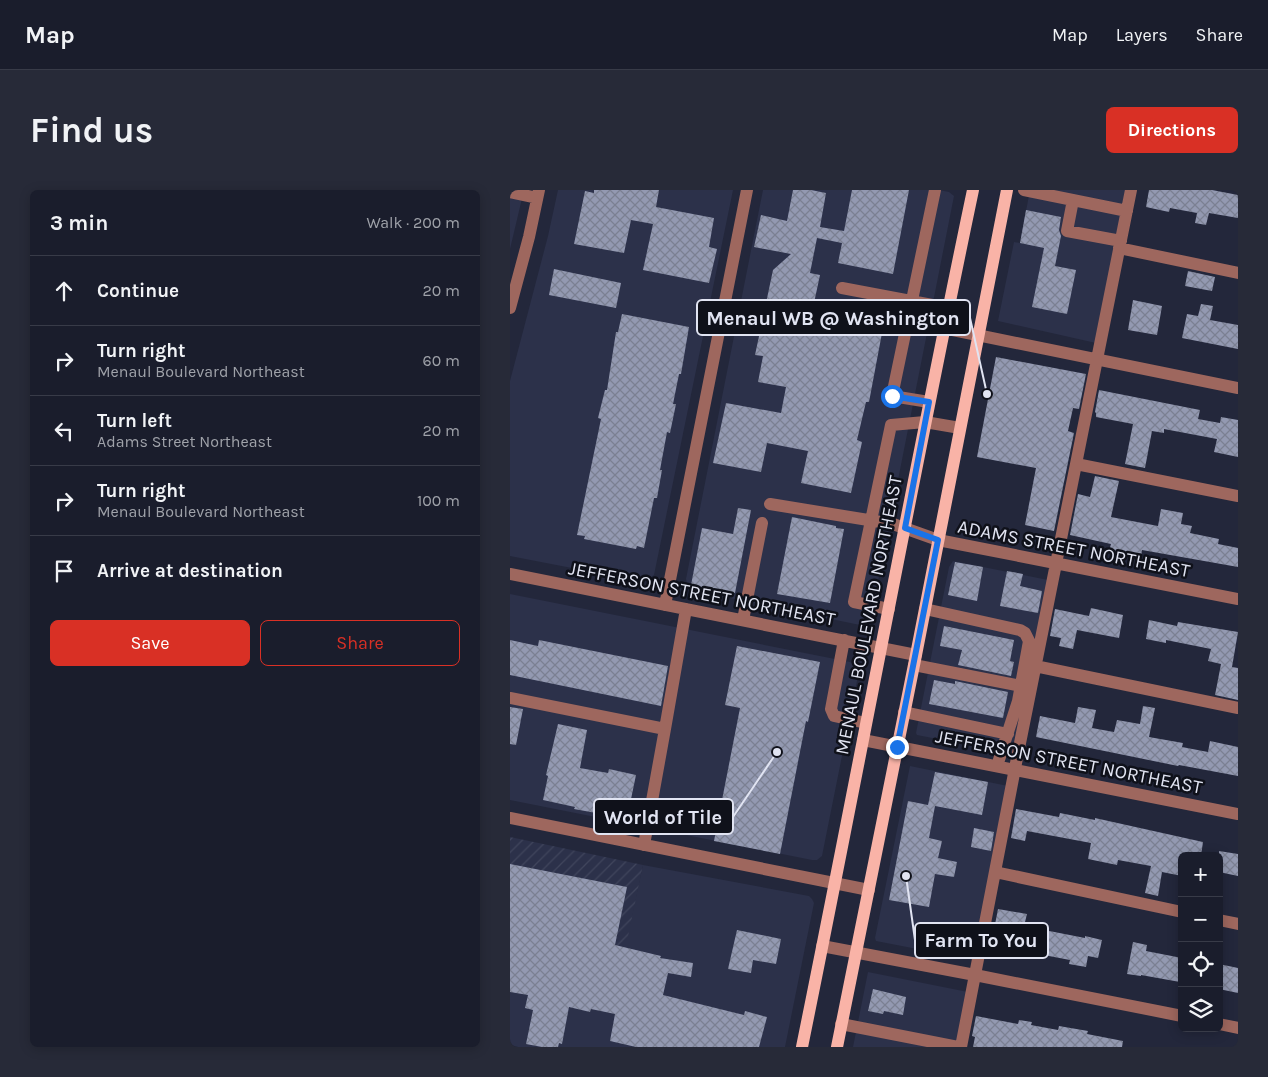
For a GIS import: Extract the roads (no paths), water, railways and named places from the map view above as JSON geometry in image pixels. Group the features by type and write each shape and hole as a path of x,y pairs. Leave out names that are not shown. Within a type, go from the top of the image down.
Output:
{"main road":[{"name":"MENAUL BOULEVARD NORTHEAST","path":"802,1047 943,328 972,190"},
{"path":"837,1047 1007,190"}],"street":[{"path":"665,605 747,190"},
{"path":"929,402 892,396 934,190"},
{"path":"1024,190 1126,211"},
{"path":"841,1024 959,1047 975,975 1014,770 1131,190"},
{"path":"510,192 538,194 529,238 510,308"},
{"path":"1072,200 1066,231 1238,273"},
{"path":"842,288 948,308"},
{"path":"943,328 1238,388"},
{"path":"888,609 854,602 891,425 925,422 960,428"},
{"path":"1076,464 1238,496"},
{"name":"ADAMS STREET NORTHEAST","path":"770,504 905,528 938,540 1238,599"},
{"path":"743,620 762,523"},
{"name":"JEFFERSON STREET NORTHEAST","path":"510,574 881,647 915,660 1020,686"},
{"path":"644,845 686,609"},
{"path":"925,609 1020,630 1025,633 1029,641 1018,701 997,766"},
{"path":"844,640 839,658 831,708 834,716 866,723"},
{"path":"1035,666 1238,708"},
{"path":"510,698 665,729"},
{"path":"904,712 1008,734"},
{"name":"JEFFERSON STREET NORTHEAST","path":"862,740 1238,814"},
{"path":"510,818 869,890"},
{"path":"995,872 1178,911"},
{"path":"1223,921 1238,924"},
{"path":"822,946 1178,1015"},
{"path":"1223,1025 1238,1028"}],"place":[{"name":"Menaul WB @ Washington","path":"987,394"},
{"name":"World of Tile","path":"777,752"},
{"name":"Farm To You","path":"906,876"}]}
